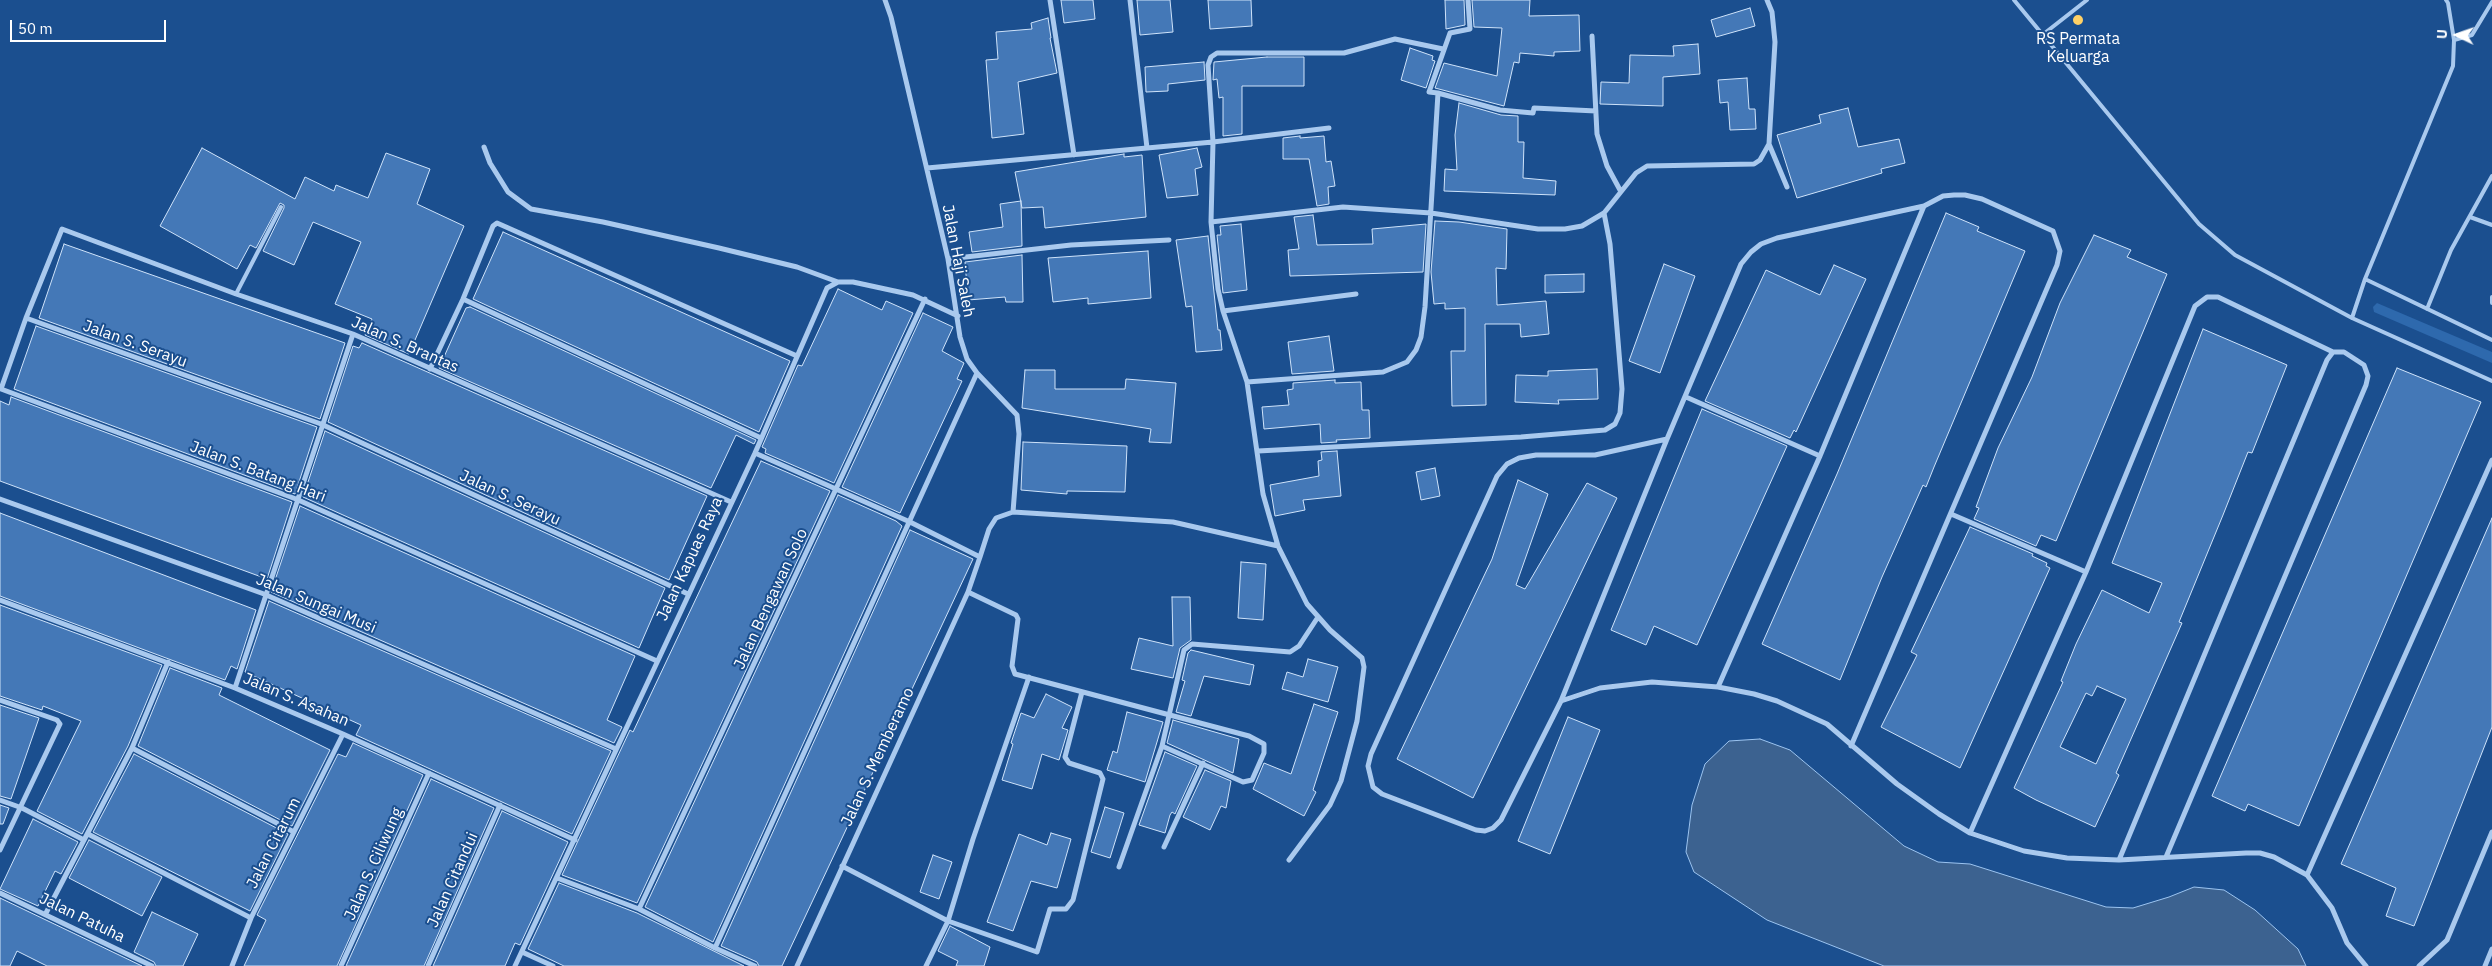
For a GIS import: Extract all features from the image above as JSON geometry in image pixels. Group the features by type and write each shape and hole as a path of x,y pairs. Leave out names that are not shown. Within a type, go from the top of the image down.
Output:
{"street":[{"name":"Jalan Haji Saleh","path":"885,0 891,17 948,259 960,337 968,358 978,373 1017,415 1019,434 1013,512"},
{"path":"1050,0 1074,155"},
{"path":"1130,0 1147,148"},
{"path":"1468,0 1470,29 1450,33 1429,92 1500,110 1533,113 1534,108 1596,111"},
{"path":"1211,222 1343,207 1431,213 1553,230 1582,226 1604,212 1620,190 1636,173 1647,166 1754,164 1760,160 1769,144 1775,42 1772,12 1767,0"},
{"path":"1592,36 1598,134 1602,153 1620,190"},
{"path":"1288,860 1330,805 1341,781 1357,721 1364,676 1362,658 1318,617 1299,590 1278,546 1263,494 1247,382 1223,311 1211,222 1213,142 1208,65 1211,57 1217,52 1344,53 1395,38 1443,49"},
{"path":"1247,382 1383,372 1407,362 1416,350 1421,337 1425,307 1438,93"},
{"path":"927,168 1213,142 1329,128"},
{"path":"1769,144 1787,187"},
{"path":"484,147 490,162 508,192 531,210 595,220 796,266 838,282 853,282 925,299 958,316"},
{"path":"1667,439 1595,455 1536,455 1519,458 1507,464 1497,476 1371,754 1368,766 1373,786 1382,794 1476,830 1485,831 1493,828 1501,820 1561,701 1667,439 1741,264 1751,252 1761,244 1777,238 1924,206 1943,196 1954,195 1982,199 2053,231 2060,251 2057,265 1851,746"},
{"path":"1718,687 1820,456 1924,206"},
{"path":"1258,451 1605,430 1615,424 1620,413 1622,389 1610,244 1604,212"},
{"path":"430,369 463,299 493,226 497,223 797,356"},
{"name":"Jalan S. Brantas","path":"62,229 236,294 353,334 731,502"},
{"name":"Jalan S. Batang Hari","path":"62,229 0,389 296,499 657,661"},
{"path":"948,259 1071,246 1169,240"},
{"name":"Jalan Kapuas Raya","path":"515,966 755,453 827,288 838,282"},
{"path":"1223,311 1356,294"},
{"path":"1970,833 2086,572 2192,315 2200,300 2218,296 2333,352 2344,352 2364,365 2368,376 2366,385 2166,857"},
{"path":"463,299 761,438"},
{"name":"Jalan Bengawan Solo","path":"639,909 925,299"},
{"name":"Jalan S. Serayu","path":"26,318 321,424 688,594"},
{"path":"235,688 264,594 353,334"},
{"path":"2119,860 2327,360 2333,352"},
{"path":"715,948 978,373"},
{"path":"1686,396 1820,456"},
{"path":"755,453 837,488 980,557"},
{"path":"2307,876 2492,460"},
{"name":"Jalan Sungai Musi","path":"0,499 264,594 616,749"},
{"path":"1013,512 1173,522 1278,546"},
{"name":"Jalan S. Memberamo","path":"796,966 968,592 989,529 996,518 1013,512"},
{"path":"1951,514 2086,572"},
{"path":"968,592 1016,614 1019,624 1012,671 1082,692 1168,713 1249,736 1264,744 1264,753 1252,780 1248,782 1162,746"},
{"name":"Jalan S. Asahan","path":"0,600 235,688 343,734 575,840"},
{"path":"1119,867 1162,746 1168,713 1178,681 1184,650 1187,646 1192,644 1290,652 1299,646 1318,617"},
{"path":"46,913 132,748 168,662"},
{"path":"926,966 948,921 990,787 1028,677"},
{"path":"1561,701 1600,688 1626,683 1681,683 1718,687 1754,694 1806,713 1827,724 1897,784 1939,814 1970,833 2032,852 2067,858 2119,860 2260,853 2274,857 2307,876 2332,908 2347,943 2366,966"},
{"path":"842,866 948,921 1036,953 1050,909 1069,907 1103,779 1100,772 1068,763 1065,758 1082,692"},
{"path":"0,700 57,720 60,724 22,808 0,850"},
{"name":"Jalan Citarum","path":"232,966 251,918 343,734"},
{"path":"132,748 294,832"},
{"path":"1164,847 1203,763"},
{"name":"Jalan S. Ciliwung","path":"341,966 429,773"},
{"path":"0,800 22,808 84,840"},
{"name":"Jalan Citandui","path":"428,966 500,805"},
{"path":"2419,966 2447,940 2492,832"},
{"path":"88,834 251,918"},
{"path":"557,878 639,909 755,966"},
{"name":"Jalan Patuha","path":"0,893 46,913 152,966"},
{"path":"2485,966 2492,949"},
{"path":"522,952 553,966"}],"lane":[{"path":"2014,0 2041,36 2199,224 2235,255 2352,318 2492,382"},
{"path":"2076,0 2080,6"},
{"path":"2041,36 2087,0"},
{"path":"2352,318 2365,279 2454,66 2454,40 2446,0"},
{"path":"2454,40 2472,35 2492,2"},
{"path":"2427,309 2451,250 2492,176"},
{"path":"236,294 281,207"},
{"path":"2470,217 2492,225"},
{"path":"2365,279 2492,340"},
{"path":"2492,296 2492,303"}],"shaded area":[{"path":"2377,303 2492,352 2492,363 2374,312 2373,307"},
{"path":"1760,739 1790,750 1904,846 1938,862 1970,864 2106,907 2133,908 2194,887 2224,890 2255,910 2298,949 2306,966 1884,966 1767,920 1694,872 1686,852 1692,805 1705,764 1729,741"}],"building":[{"path":"1061,0 1093,0 1095,19 1064,23"},
{"path":"1137,0 1170,0 1173,32 1140,35"},
{"path":"1208,0 1251,0 1252,26 1210,29"},
{"path":"1445,0 1464,0 1465,25 1446,29"},
{"path":"1472,0 1530,0 1529,16 1579,15 1580,51 1554,52 1554,56 1520,53 1519,63 1514,62 1504,106 1435,88 1444,63 1497,76 1502,28 1474,27"},
{"path":"1750,8 1755,26 1716,37 1711,20"},
{"path":"1048,18 1057,73 1018,82 1024,134 992,138 986,60 998,59 996,32 1032,29 1031,23"},
{"path":"1698,44 1700,74 1663,77 1663,106 1600,104 1601,82 1629,83 1630,55 1674,56 1673,46"},
{"path":"1410,48 1433,56 1432,60 1435,61 1426,88 1401,80"},
{"path":"1267,57 1304,57 1304,86 1242,86 1242,134 1223,136 1223,97 1219,98 1217,79 1213,80 1214,62"},
{"path":"1204,62 1205,80 1168,84 1168,91 1146,92 1145,67"},
{"path":"1747,78 1749,109 1755,109 1756,129 1730,130 1728,102 1720,103 1718,80"},
{"path":"1459,103 1501,115 1518,116 1518,142 1524,142 1523,178 1556,181 1555,195 1444,191 1445,169 1457,170 1455,135"},
{"path":"1848,108 1858,147 1899,139 1905,163 1881,169 1882,173 1797,198 1777,135 1821,123 1819,115"},
{"path":"1300,136 1300,138 1324,136 1326,162 1331,161 1335,186 1328,187 1329,204 1317,206 1309,159 1283,159 1283,138"},
{"path":"202,148 295,199 305,177 334,191 336,185 368,198 386,153 430,169 417,204 464,226 409,354 365,335 372,319 335,304 361,242 313,222 294,265 263,251 284,208 284,205 280,203 256,248 250,245 237,269 160,226"},
{"path":"1197,148 1202,167 1195,169 1198,195 1167,198 1159,155"},
{"path":"1124,154 1124,157 1142,155 1146,217 1045,228 1043,207 1022,208 1015,172"},
{"path":"1021,201 1022,246 972,252 969,232 1003,227 1000,204"},
{"path":"1946,213 1979,227 1977,231 2025,251 1926,487 1923,485 1882,577 1840,680 1762,644 1837,474"},
{"path":"1313,215 1317,245 1373,244 1372,229 1426,224 1423,272 1290,276 1288,250 1299,249 1294,217"},
{"path":"1435,221 1459,222 1507,229 1506,269 1496,268 1497,305 1546,301 1549,334 1521,337 1520,324 1485,324 1486,405 1452,406 1451,351 1465,351 1465,308 1445,309 1445,303 1434,304 1431,272"},
{"path":"1241,224 1247,290 1223,293 1217,235 1221,235 1220,226"},
{"path":"503,232 790,361 759,432 473,299"},
{"path":"2094,235 2131,250 2127,257 2167,274 2056,541 2041,535 2036,546 1974,519 1979,508 1976,507 1998,448 2032,377 2060,303"},
{"path":"1208,236 1218,330 1220,330 1222,350 1196,352 1192,306 1186,307 1176,240"},
{"path":"64,244 345,343 320,419 39,318"},
{"path":"1148,251 1151,298 1088,304 1088,298 1053,302 1048,258"},
{"path":"1022,255 1023,302 1006,302 1005,297 968,300 965,262"},
{"path":"1664,264 1695,276 1660,373 1629,361"},
{"path":"1834,265 1866,279 1796,432 1794,430 1790,438 1705,401 1766,270 1820,295"},
{"path":"1584,274 1584,292 1545,293 1545,275"},
{"path":"838,289 882,310 886,301 913,313 834,483 765,453 766,449 762,447 798,365 802,366"},
{"path":"470,307 756,440 754,444 736,435 711,488 439,368 466,308"},
{"path":"923,313 953,327 942,351 964,363 957,379 962,381 900,513 842,487"},
{"path":"36,326 317,427 295,494 14,389"},
{"path":"2203,329 2287,365 2252,453 2248,452 2179,622 2182,623 2116,773 2119,775 2095,827 2014,788 2063,682 2061,681 2076,644 2102,590 2149,613 2162,583 2112,563","holes":["2097,686 2126,699 2096,764 2060,747 2086,693 2092,696"]},
{"path":"1329,336 1334,371 1292,374 1288,342"},
{"path":"362,343 707,496 669,580 328,422 353,346 359,348"},
{"path":"2397,368 2481,402 2299,826 2248,804 2245,811 2212,796"},
{"path":"1597,369 1598,399 1558,400 1559,404 1515,402 1516,375 1548,376 1548,371"},
{"path":"1025,370 1055,370 1055,389 1125,389 1126,379 1176,383 1171,443 1149,442 1151,429 1022,408"},
{"path":"1335,380 1335,383 1361,382 1362,410 1369,410 1370,438 1321,443 1320,424 1264,429 1262,407 1289,405 1287,390 1293,389 1293,383"},
{"path":"11,397 292,502 267,579 0,481 0,401 9,405"},
{"path":"1702,409 1787,446 1697,645 1654,626 1646,645 1611,630"},
{"path":"325,431 665,588 639,648 303,497"},
{"path":"1023,442 1127,446 1125,492 1067,491 1067,494 1021,490"},
{"path":"1337,451 1341,496 1303,500 1305,510 1275,516 1270,485 1319,476 1318,461 1322,460 1321,452"},
{"path":"761,461 830,491 637,903 562,875 630,730 633,732"},
{"path":"1435,468 1440,496 1421,500 1416,472"},
{"path":"1518,480 1548,494 1516,585 1525,589 1587,483 1617,498 1473,798 1397,759 1492,559"},
{"path":"838,495 896,521 902,526 713,942 645,907"},
{"path":"300,506 635,656 607,720 622,727 614,743 271,592"},
{"path":"0,513 256,610 237,669 231,666 225,680 0,596"},
{"path":"2492,518 2492,727 2414,926 2386,916 2396,888 2341,864"},
{"path":"1970,527 2033,554 2032,556 2047,563 2046,566 2050,568 1960,768 1881,727 1917,655 1911,652"},
{"path":"910,530 973,559 782,966 759,966 757,962 721,946"},
{"path":"1241,562 1266,564 1263,620 1238,618"},
{"path":"1172,597 1190,597 1191,640 1180,648 1173,678 1131,669 1139,638 1173,646"},
{"path":"269,601 611,751 572,834 356,735 361,725 245,672"},
{"path":"0,605 162,665 128,746 82,834 37,811 81,721 43,706 42,710 0,696"},
{"path":"1191,650 1254,665 1250,685 1204,676 1191,716 1176,712 1185,681 1182,680 1188,653"},
{"path":"1308,659 1338,667 1328,702 1282,689 1287,672 1303,677"},
{"path":"170,668 222,688 219,695 330,750 292,826 138,746"},
{"path":"1046,694 1072,707 1062,728 1068,730 1059,760 1042,754 1032,789 1002,780 1021,713 1034,718"},
{"path":"1314,704 1338,712 1313,790 1316,792 1304,816 1253,789 1264,763 1291,774"},
{"path":"0,705 39,718 11,799 0,796"},
{"path":"1127,712 1163,722 1145,782 1107,770 1113,751 1117,753"},
{"path":"1568,717 1600,730 1550,854 1518,841"},
{"path":"1173,720 1239,739 1233,773 1167,743"},
{"path":"353,743 423,775 337,966 244,966 266,920 257,915 338,754 346,757"},
{"path":"1165,752 1197,766 1175,814 1172,812 1170,815 1165,833 1139,825"},
{"path":"134,754 288,834 250,911 93,832"},
{"path":"1205,770 1231,781 1226,808 1221,806 1210,830 1183,817"},
{"path":"431,779 494,808 424,966 346,966"},
{"path":"0,805 9,808 3,824 0,824"},
{"path":"1105,807 1124,813 1110,858 1091,852"},
{"path":"502,811 568,842 520,945 515,943 505,966 433,966"},
{"path":"33,819 78,842 61,874 55,871 38,906 0,889"},
{"path":"1051,833 1071,839 1057,888 1031,881 1013,931 987,922 1019,834 1047,845"},
{"path":"89,840 162,877 142,916 69,878"},
{"path":"933,855 952,862 939,899 920,892"},
{"path":"559,883 637,913 744,966 564,966 528,949"},
{"path":"0,898 142,966 47,966 17,951 10,966 0,966"},
{"path":"152,912 198,934 183,966 156,966 154,962 134,952"},
{"path":"950,926 990,947 984,966 956,966 958,961 938,951"}],"place":[{"name":"RS Permata Keluarga","path":"2078,20"}]}
